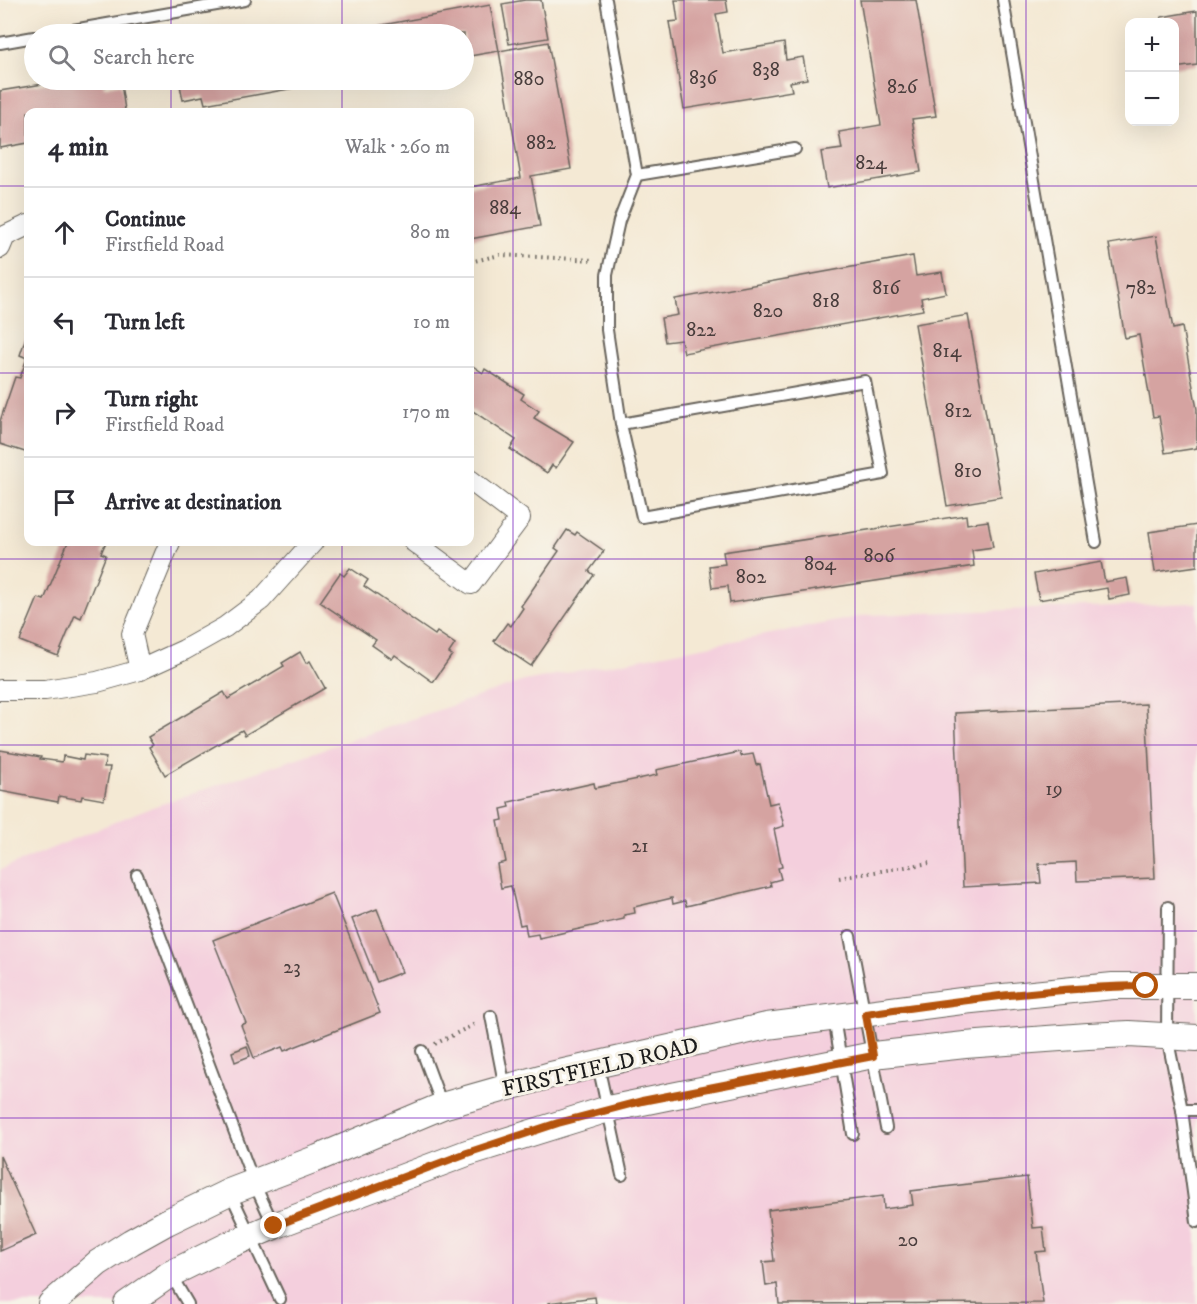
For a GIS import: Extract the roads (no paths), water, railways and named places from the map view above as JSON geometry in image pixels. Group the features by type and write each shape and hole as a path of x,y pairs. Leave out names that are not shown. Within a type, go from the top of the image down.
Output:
{"street":[{"path":"0,248 5,236 24,227"},
{"path":"419,546 471,584 519,518 474,483"},
{"path":"140,670 132,634 168,546"},
{"path":"0,690 45,690 97,682 140,670 184,650 225,627 261,600 309,546"},
{"name":"FIRSTFIELD ROAD","path":"51,1304 98,1263 131,1242 230,1192 442,1106 505,1088 767,1026 962,1001 1101,987 1197,986"},
{"name":"FIRSTFIELD ROAD","path":"127,1304 170,1274 274,1226 467,1153 608,1109 842,1060 873,1056 965,1045 1088,1036 1129,1034 1197,1038"}],"lane":[{"path":"107,24 245,0"},
{"path":"606,0 637,175 619,221 607,275 607,330 621,424 642,517 883,474 865,381 621,424"},
{"path":"1003,0 1096,542"},
{"path":"0,43 24,39"},
{"path":"637,175 795,149"},
{"path":"137,874 254,1183 274,1226"},
{"path":"1168,907 1167,1036 1182,1110 1197,1222"},
{"path":"850,936 886,1128"},
{"path":"491,1016 505,1088"},
{"path":"834,1017 853,1134"},
{"path":"422,1051 442,1106"},
{"path":"597,1065 622,1175"},
{"path":"1182,1110 1197,1110"},
{"path":"230,1192 280,1299"},
{"path":"170,1274 188,1304"}]}
